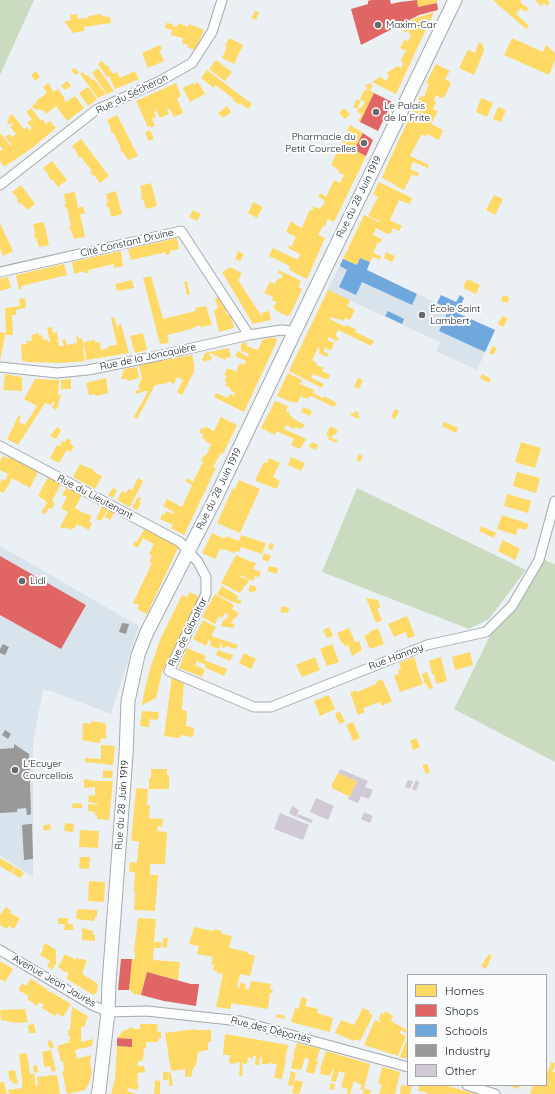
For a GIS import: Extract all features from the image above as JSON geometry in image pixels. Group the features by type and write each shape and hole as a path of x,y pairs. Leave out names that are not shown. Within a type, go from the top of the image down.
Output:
{"main road":[{"name":"Rue du 28 Juin 1919","path":"98,1094 108,1012 126,763 128,701 138,655 147,632 215,499 455,0"}],"street":[{"name":"Rue du Sécheron","path":"0,185 96,110 160,81 192,63 212,32 222,0"},
{"name":"Cité Constant Druine","path":"0,272 181,231 249,335"},
{"name":"Rue de la Joncquière","path":"0,368 57,373 88,370 249,335 281,330 295,331"},
{"name":"Rue du Lieutenant","path":"0,446 180,542 188,550"},
{"name":"Rue Hannoy","path":"169,671 254,707 271,707 428,645 486,632 512,606 539,560 555,501"},
{"name":"Rue de Gibraltar","path":"169,671 206,594 206,577 198,562 188,550"},
{"name":"Avenue Jean Jaurès","path":"0,950 92,1005 108,1012"},
{"name":"Rue des Déportés","path":"108,1012 147,1011 240,1020 407,1067"},
{"path":"470,1086 495,1094"}],"shaded area":[{"name":"École Saint Lambert","path":"343,259 495,330 477,370 436,351 440,342 327,290"},
{"path":"0,546 139,626 111,714 51,691 43,690 33,743 33,877 0,855"}],"green space":[{"path":"0,0 34,0 0,75"},
{"path":"357,488 526,570 489,619 469,629 322,572"},
{"path":"544,560 555,564 555,762 454,709 489,638 537,573"}],"building: Homes":[{"path":"417,0 437,0 437,3 418,7"},
{"path":"494,0 522,0 520,2 529,9 525,12 521,8 516,14 529,26 526,29"},
{"path":"535,0 547,0 550,3 547,6 544,3 541,6"},
{"path":"255,11 259,12 256,20 251,18"},
{"path":"434,12 396,94 372,82 380,77 386,81 389,75 386,73 398,66 401,68 403,64 401,60 407,51 400,48 404,40 408,41 411,35 409,34 410,31 405,32 398,27 416,18"},
{"path":"77,14 78,19 101,14 102,16 110,17 111,23 84,27 84,31 73,33 64,21 71,20 70,15"},
{"path":"166,23 173,24 173,26 177,27 178,23 188,27 189,24 204,30 194,50 187,47 188,45 182,43 183,38 171,35 172,30 165,28"},
{"path":"229,38 243,45 234,64 222,58"},
{"path":"512,38 543,52 546,45 555,53 555,60 549,75 504,55"},
{"path":"479,42 483,45 484,51 474,75 459,68 468,50 475,53"},
{"path":"160,45 162,49 159,50 164,61 148,68 142,53"},
{"path":"216,60 232,72 225,81 209,69"},
{"path":"102,61 106,66 107,65 113,74 117,72 120,78 135,71 139,79 115,89 109,76 107,77 98,64"},
{"path":"436,64 450,71 445,79 451,83 445,96 441,98 436,95 434,101 436,102 433,109 438,111 431,124 443,130 439,140 427,134 426,136 421,135 410,156 429,165 428,168 413,162 410,169 419,173 417,177 412,174 404,190 382,178 420,96 424,97 429,84 426,83"},
{"path":"75,68 79,73 75,75 71,70"},
{"path":"98,68 114,91 107,94 92,73"},
{"path":"207,70 252,104 248,109 240,103 239,105 233,100 234,99 215,85 214,88 201,78"},
{"path":"36,71 40,77 35,81 31,75"},
{"path":"83,72 92,80 94,79 106,94 98,98 80,74"},
{"path":"67,81 71,86 65,90 61,86"},
{"path":"198,82 205,94 190,102 183,88"},
{"path":"48,83 54,92 58,89 66,102 75,96 84,108 67,121 56,106 46,114 43,110 34,109 32,106 37,102 36,101 47,93 43,87"},
{"path":"176,83 181,96 177,98 183,113 174,117 169,108 167,109 169,114 160,118 154,108 156,117 152,119 155,126 151,128 151,126 148,127 136,101"},
{"path":"370,83 373,86 370,90 365,86"},
{"path":"88,87 97,99 88,106 79,93"},
{"path":"367,88 374,93 360,122 358,121 362,114 357,112 365,102 360,99 364,90 365,91"},
{"path":"481,98 493,103 487,117 476,112"},
{"path":"357,99 361,101 357,109 353,107"},
{"path":"227,106 231,112 223,118 218,113"},
{"path":"498,107 506,110 501,122 493,119"},
{"path":"31,108 41,121 43,119 46,124 50,121 56,128 32,148 4,167 0,161 0,151 3,149 0,146 0,133 11,146 12,145 5,137 9,134 12,137 16,134 10,127 13,124 12,122 9,125 7,122 9,119 8,118 12,114 24,129 27,127 29,130 32,128 27,123 32,119 26,112"},
{"path":"344,108 350,114 345,119 339,113"},
{"path":"117,115 138,156 128,160 123,152 122,153 107,120"},
{"path":"350,125 363,133 354,150 366,156 334,222 328,219 318,235 325,238 307,279 289,270 290,267 286,264 269,256 273,248 298,260 300,254 288,248 289,245 291,247 296,237 286,232 291,221 302,228 310,209 313,211 313,206 320,209 324,204 325,201 318,196 320,193 326,197 334,180 340,183 344,175 338,172 339,170 331,165"},
{"path":"150,130 154,139 149,141 145,133"},
{"path":"81,139 109,176 100,183 94,175 93,176 90,172 92,171 81,157 80,158 78,156 72,146"},
{"path":"52,161 67,180 58,187 43,168"},
{"path":"379,182 412,198 410,204 399,200 390,220 402,226 399,231 393,228 390,234 387,234 376,228 373,235 382,239 380,243 378,242 373,253 381,256 380,260 373,257 370,262 360,258 357,265 343,259 364,215 379,222 380,221 368,216 378,197 373,194"},
{"path":"151,183 157,206 146,209 143,199 142,200 140,186"},
{"path":"21,185 35,204 27,210 21,203 19,204 18,199 12,192"},
{"path":"116,191 122,214 111,217 109,207 107,208 106,203 108,203 106,194"},
{"path":"75,192 78,208 83,206 85,214 80,214 85,237 74,239 69,226 71,226 67,208 64,204 66,204 64,194"},
{"path":"494,195 503,199 495,215 486,210"},
{"path":"253,202 263,207 257,218 248,213"},
{"path":"193,210 201,214 197,221 189,217"},
{"path":"44,222 49,245 39,247 35,238 33,224"},
{"path":"0,223 13,251 3,256 0,249"},
{"path":"177,238 179,249 170,251 170,254 166,255 166,252 131,260 128,249"},
{"path":"121,251 123,266 114,268 114,264 88,270 89,273 85,273 84,271 74,274 72,262"},
{"path":"238,251 244,254 240,261 235,259"},
{"path":"386,252 395,256 392,262 384,258"},
{"path":"64,264 67,275 21,286 22,289 19,290 16,275"},
{"path":"230,267 242,273 238,280 262,317 261,313 269,311 271,320 253,324 222,272"},
{"path":"279,270 301,281 298,287 302,289 290,315 287,316 275,310 273,307 277,302 272,300 273,297 264,293 270,282 275,284 278,278 281,279 283,275 278,273"},
{"path":"151,276 163,319 196,311 195,308 206,306 212,325 200,327 199,325 191,329 167,335 169,343 160,344 143,278"},
{"path":"8,277 11,288 0,291 0,279"},
{"path":"467,279 480,285 476,294 463,288"},
{"path":"132,280 134,288 117,291 115,284"},
{"path":"187,281 190,294 187,295 184,282"},
{"path":"328,290 350,300 347,306 355,310 350,320 345,318 344,321 331,317 330,319 345,327 346,325 356,329 355,332 374,341 371,346 338,330 335,336 339,338 338,340 336,341 329,337 327,340 334,343 331,351 325,347 324,352 329,354 327,357 319,353 320,349 318,348 312,360 317,363 316,365 324,368 322,371 330,375 329,379 325,379 313,374 311,378 324,384 322,388 289,371"},
{"path":"503,295 509,297 508,303 501,301"},
{"path":"219,296 223,307 225,307 227,315 230,314 234,328 219,332 214,310 218,308 215,299"},
{"path":"25,298 26,307 16,310 16,315 12,315 13,335 5,335 0,361 0,332 6,333 5,308 20,306 19,299"},
{"path":"502,316 508,318 503,327 498,324"},
{"path":"114,317 117,327 121,324 129,353 86,360 84,342 95,340 95,343 100,342 101,350 108,348 108,346 117,345 111,318"},
{"path":"52,327 53,333 57,332 59,346 64,346 62,340 65,339 67,345 77,343 76,337 78,336 79,339 82,338 85,361 62,363 22,361 21,344 27,344 26,341 32,341 31,335 39,333 39,336 42,335 43,340 47,339 48,342 50,342 47,328"},
{"path":"143,333 147,350 135,353 130,336"},
{"path":"276,338 277,341 244,412 214,397 216,393 228,398 230,394 234,396 235,393 225,385 227,382 224,382 227,376 224,375 227,369 231,369 236,372 239,364 240,365 241,363 244,365 246,361 235,356 238,351 248,357 249,354 241,351 241,344 247,342 247,346 258,350 262,340"},
{"path":"493,346 497,348 493,355 489,353"},
{"path":"229,348 231,357 226,358 225,360 210,353 209,355 212,357 210,361 207,360 206,362 202,360 205,353"},
{"path":"192,355 194,372 182,395 177,392 183,380 177,377 174,384 168,381 168,383 155,385 137,419 134,417 148,391 136,394 135,391 141,389 138,388 142,379 139,365"},
{"path":"137,367 139,378 127,381 127,379 121,379 124,369"},
{"path":"288,373 302,380 300,384 314,390 313,393 323,398 324,396 337,403 334,407 311,396 307,399 301,396 297,403 277,396"},
{"path":"5,374 22,377 22,391 3,390"},
{"path":"482,374 491,379 489,383 480,378"},
{"path":"106,378 108,393 96,396 95,394 89,395 86,383"},
{"path":"358,378 363,380 359,389 354,387"},
{"path":"35,379 59,380 58,395 61,395 59,405 56,410 52,407 55,403 53,402 51,405 45,403 18,445 7,439 19,415 21,416 19,422 25,425 37,406 24,399"},
{"path":"71,379 71,389 61,389 61,380"},
{"path":"275,401 288,406 286,411 290,413 289,415 305,425 301,429 295,427 294,429 286,425 284,429 306,439 300,449 291,445 294,439 276,431 275,435 261,428"},
{"path":"303,407 312,411 310,416 301,412"},
{"path":"395,409 399,411 395,419 391,417"},
{"path":"355,411 359,413 359,419 350,415 351,413 354,414"},
{"path":"221,417 237,425 223,454 221,453 213,467 216,468 184,535 171,528 173,525 160,519 162,514 164,515 166,511 173,514 174,512 163,506 167,499 182,507 192,485 185,481 187,478 193,482 203,462 201,461 204,455 206,456 211,444 202,438 204,435 199,432 201,428 204,429 205,426 214,431"},
{"path":"444,422 458,428 456,433 442,426"},
{"path":"330,426 338,430 331,438 338,440 336,443 328,439 329,436 326,435"},
{"path":"57,427 61,430 56,439 50,436"},
{"path":"67,438 71,441 70,444 74,446 71,452 67,450 59,463 50,458 57,445 60,446 62,441 65,442"},
{"path":"312,442 318,445 316,450 309,447"},
{"path":"521,442 541,448 535,468 515,462"},
{"path":"359,454 363,456 360,462 356,460"},
{"path":"3,456 9,459 9,457 38,472 30,488 12,478 4,493 0,491 0,483 2,479 5,481 8,474 0,470 0,461"},
{"path":"291,457 305,463 301,471 288,465"},
{"path":"269,458 280,463 273,477 280,481 277,489 256,481 264,462 267,463"},
{"path":"80,464 94,470 94,472 102,476 95,489 73,477"},
{"path":"517,472 540,478 536,493 513,486"},
{"path":"48,477 61,484 52,501 55,503 52,509 49,508 45,514 41,513 47,503 38,496"},
{"path":"138,478 143,481 130,507 117,500 122,491 126,493 128,489 132,490"},
{"path":"239,480 260,489 240,533 217,523 233,488 235,489"},
{"path":"67,487 82,495 75,508 92,516 89,522 92,523 89,530 77,524 74,529 72,528 71,530 65,527 64,529 60,527 68,512 61,508 67,497 62,495"},
{"path":"113,488 117,490 113,498 108,495"},
{"path":"507,494 531,501 528,513 504,506"},
{"path":"138,497 141,498 139,502 141,503 137,510 132,508"},
{"path":"102,506 108,509 101,521 96,519"},
{"path":"109,509 115,512 110,520 105,517"},
{"path":"502,515 529,524 526,530 518,528 516,535 497,529"},
{"path":"481,526 496,533 494,538 479,531"},
{"path":"145,528 177,545 178,548 147,614 137,609 139,605 133,603 152,563 149,562 152,556 149,554 154,544 143,538 138,548 133,545 135,541 137,542"},
{"path":"212,533 225,539 226,536 239,541 241,535 266,543 262,554 241,547 239,552 235,551 234,553 220,549 215,559 202,553"},
{"path":"503,540 520,549 515,560 498,551"},
{"path":"270,543 274,545 272,550 268,548"},
{"path":"264,553 271,556 268,562 262,559"},
{"path":"236,555 256,563 253,569 261,572 259,577 255,576 253,581 240,575 239,576 249,580 240,593 221,583"},
{"path":"269,566 278,568 277,574 267,571"},
{"path":"250,585 257,587 255,592 248,591"},
{"path":"222,586 238,596 237,599 242,601 240,604 230,601 217,594"},
{"path":"190,592 200,597 162,672 156,698 142,705 150,669 160,640 182,595 187,597"},
{"path":"215,594 234,605 232,609 239,613 231,623 235,624 233,628 221,626 224,619 226,620 228,615 225,613 222,618 219,616 215,624 202,617"},
{"path":"366,598 378,600 380,607 377,609 382,620 376,623"},
{"path":"282,606 289,608 288,613 280,612"},
{"path":"407,616 415,636 408,638 405,632 394,637 388,624"},
{"path":"203,620 216,627 211,636 238,645 236,649 226,646 225,648 221,647 222,644 220,644 219,649 210,646 211,641 209,640 206,646 193,639"},
{"path":"329,627 333,636 327,638 323,630"},
{"path":"349,628 355,642 359,641 362,650 352,656 348,645 345,647 344,643 342,644 337,633"},
{"path":"378,628 384,644 370,649 364,636"},
{"path":"332,644 339,662 327,666 320,649"},
{"path":"187,648 206,656 204,660 227,669 224,676 204,667 206,665 197,661 195,665 205,670 202,677 179,668"},
{"path":"218,650 233,655 230,661 216,655"},
{"path":"470,652 473,665 455,670 452,657"},
{"path":"244,653 256,659 251,669 239,663"},
{"path":"315,657 320,670 302,677 296,665"},
{"path":"414,657 423,684 400,692 394,676 399,674 398,670 401,669 399,663"},
{"path":"441,657 447,681 436,684 429,661"},
{"path":"427,672 433,688 429,689 426,683 425,684 422,674"},
{"path":"172,676 175,677 175,679 184,680 182,710 187,711 186,726 194,728 193,737 180,735 180,738 164,736"},
{"path":"382,679 392,701 382,706 380,702 363,708 365,712 358,715 350,693 356,690 357,692 376,684 376,682"},
{"path":"329,695 335,709 320,716 314,701"},
{"path":"142,711 159,712 158,720 150,719 149,727 140,726"},
{"path":"340,711 345,722 339,724 335,714"},
{"path":"91,721 106,724 106,739 101,738 100,743 82,740 83,723 91,724"},
{"path":"353,722 360,738 353,741 346,725"},
{"path":"416,738 420,747 413,750 410,741"},
{"path":"101,745 115,746 113,765 85,762 85,758 101,759"},
{"path":"427,764 430,772 426,774 422,765"},
{"path":"151,769 167,769 167,775 169,775 169,789 149,789"},
{"path":"103,770 113,771 112,778 103,778"},
{"path":"338,773 357,781 350,797 332,788 333,787 331,786"},
{"path":"84,779 113,781 109,820 97,819 97,815 94,814 95,812 88,811 88,804 98,804 88,802 89,795 95,796 95,787 84,788"},
{"path":"136,788 148,789 147,805 150,805 149,818 163,819 162,827 158,826 157,831 167,832 165,864 150,864 150,875 158,875 155,911 134,910 135,872 129,872 130,862 137,863 139,841 131,841"},
{"path":"73,803 82,804 82,808 72,808"},
{"path":"65,823 74,824 73,832 64,831"},
{"path":"50,824 51,829 44,831 43,826"},
{"path":"80,830 99,831 98,848 79,847"},
{"path":"80,857 90,857 89,869 79,868"},
{"path":"0,858 15,867 11,873 0,866"},
{"path":"16,867 24,873 20,878 12,873"},
{"path":"89,881 105,882 104,902 88,901"},
{"path":"6,907 11,911 10,913 20,918 14,929 9,926 7,929 0,925 0,915"},
{"path":"77,909 97,910 97,917 95,917 94,921 76,919"},
{"path":"58,918 68,918 68,924 73,924 73,930 64,930 65,924 58,924"},
{"path":"138,918 156,919 154,942 161,942 161,948 154,948 153,960 180,962 178,980 147,972 141,995 134,994 129,989 132,959 135,959 134,952"},
{"path":"194,927 213,931 215,929 221,931 222,934 232,936 229,948 248,952 248,954 255,956 250,976 240,974 237,987 239,988 240,983 246,984 245,989 249,989 251,981 271,984 270,989 273,990 272,993 270,993 268,1009 231,1003 231,1009 216,1007 223,974 217,973 217,971 213,970 214,965 211,964 213,957 197,954 199,946 189,944"},
{"path":"82,928 93,931 95,941 82,940"},
{"path":"163,938 168,938 167,948 162,947"},
{"path":"45,943 56,950 56,965 55,964 52,970 47,966 50,961 40,955"},
{"path":"65,954 76,960 76,958 87,960 82,974 98,984 97,992 93,995 66,978 69,974 58,967"},
{"path":"489,954 492,956 486,969 481,966"},
{"path":"0,961 13,969 5,982 0,979"},
{"path":"31,979 51,993 71,1004 63,1017 57,1013 55,1016 42,1008 44,1005 39,1002 37,1006 27,999 29,996 18,990 22,983 26,986"},
{"path":"302,997 307,999 305,1006 318,1009 317,1013 333,1018 330,1032 291,1022 295,1008 298,1009"},
{"path":"72,1007 88,1016 84,1027 81,1027 81,1042 93,1039 92,1046 75,1050 77,1059 91,1055 90,1064 92,1072 85,1090 67,1094 62,1071 64,1071 63,1061 61,1062 57,1046 70,1042 68,1040 70,1039 70,1036 68,1036 68,1030 70,1030"},
{"path":"363,1008 370,1011 369,1014 373,1015 360,1041 355,1039 354,1041 335,1033 341,1020 354,1025"},
{"path":"25,1009 28,1022 16,1023 1,1020 0,1010"},
{"path":"385,1011 393,1016 391,1021 407,1030 406,1033 401,1030 399,1033 406,1036 398,1056 364,1045 375,1020 380,1022 381,1021 379,1019 381,1013 384,1014"},
{"path":"277,1014 285,1016 284,1019 276,1017"},
{"path":"34,1024 36,1033 29,1033 28,1025"},
{"path":"140,1024 157,1024 158,1032 161,1032 161,1038 159,1038 158,1042 146,1042 143,1060 138,1062 137,1066 144,1066 145,1072 138,1073 137,1083 139,1084 137,1090 128,1088 127,1091 136,1094 111,1094 115,1079 117,1046 132,1047 132,1039 117,1038 123,1031 130,1028 133,1027 133,1029 140,1029"},
{"path":"195,1029 211,1030 211,1042 208,1042 208,1050 198,1052 196,1066 194,1066 192,1070 192,1076 185,1077 185,1069 171,1071 165,1033"},
{"path":"225,1034 288,1045 282,1079 274,1078 277,1064 262,1064 262,1058 260,1057 259,1065 255,1065 256,1056 253,1055 253,1059 248,1057 247,1064 242,1063 242,1076 239,1076 240,1063 229,1063 230,1055 223,1055"},
{"path":"51,1040 54,1047 50,1049 47,1042"},
{"path":"406,1041 407,1059 400,1057"},
{"path":"297,1043 320,1049 316,1061 319,1062 314,1074 306,1072 309,1059 305,1058 301,1070 291,1068"},
{"path":"51,1050 56,1071 52,1072 50,1066 44,1067 42,1052"},
{"path":"326,1051 370,1064 363,1090 360,1089 362,1085 354,1081 350,1094 347,1094 348,1089 341,1087 345,1073 339,1071 336,1082 331,1081 334,1069 330,1076 320,1074 320,1069"},
{"path":"27,1053 30,1074 34,1074 36,1086 38,1085 37,1077 57,1075 60,1094 9,1094 8,1090 22,1088 19,1054"},
{"path":"551,1062 555,1063 552,1072 555,1072 555,1094 530,1093 533,1086 547,1086 548,1071"},
{"path":"37,1065 38,1072 34,1073 33,1066"},
{"path":"382,1067 400,1072 395,1094 379,1094 382,1085 378,1084"},
{"path":"15,1070 18,1083 13,1084 12,1080 10,1081 8,1071"},
{"path":"291,1071 296,1073 293,1086 288,1085"},
{"path":"163,1072 169,1072 168,1080 163,1080"},
{"path":"169,1073 171,1073 173,1086 169,1086"},
{"path":"155,1080 160,1081 160,1094 154,1094"},
{"path":"295,1080 303,1082 299,1094 292,1093"},
{"path":"0,1082 4,1082 7,1094 0,1094"},
{"path":"331,1083 335,1084 334,1090 329,1089"},
{"path":"401,1085 412,1086 410,1094 400,1094"},
{"path":"419,1086 448,1086 476,1094 426,1094 427,1092 418,1091"},
{"path":"509,1086 520,1086 519,1089"},
{"path":"364,1089 371,1090 370,1094 363,1094"}],"building: Shops":[{"name":"Maxim-Car","path":"390,0 391,4 417,0 418,7 437,3 438,10 419,15 361,45 351,9 368,4 368,1"},
{"name":"Le Palais de la Frite","path":"374,93 392,102 378,131 360,122"},
{"name":"Pharmacie du Petit Courcelles","path":"363,133 373,140 366,156 354,150"},
{"name":"Lidl","path":"0,556 86,605 61,649 0,615"},
{"path":"121,959 132,959 129,990 118,990"},
{"path":"147,972 191,984 199,984 196,1006 164,1001 141,995"},
{"path":"117,1038 132,1039 132,1047 117,1046"}],"building: Schools":[{"path":"360,258 370,262 367,270 417,294 412,305 362,282 356,295 339,287 347,270 340,266 343,259 357,265"},
{"path":"441,295 456,302 460,295 464,298 457,313 495,330 485,352 439,331 449,309 437,303"},
{"path":"388,311 404,319 402,324 385,316"}],"building: Industry":[{"path":"122,623 129,624 126,634 119,632"},
{"path":"3,644 9,647 5,655 0,653 0,649"},
{"path":"5,730 11,734 8,739 2,735"},
{"name":"L'Ecuyer Courcellois","path":"14,744 29,754 30,815 27,815 26,808 17,809 17,812 0,813 0,749 14,748"},
{"path":"32,824 33,859 24,860 22,825"}],"building: Other":[{"path":"340,769 368,781 365,787 373,790 369,799 361,796 358,803 348,799 357,781 338,773"},
{"path":"408,780 413,781 410,789 405,787"},
{"path":"416,780 419,782 416,791 412,789"},
{"path":"316,798 334,806 328,820 310,812"},
{"path":"292,806 299,810 296,817 289,813"},
{"path":"364,812 373,816 370,823 361,819"},
{"path":"280,813 309,825 303,840 274,829"},
{"path":"298,814 313,820 311,823 297,817"}],"place":[{"name":"Maxim-Car","path":"378,25"},
{"name":"Le Palais de la Frite","path":"376,112"},
{"name":"Pharmacie du Petit Courcelles","path":"364,143"},
{"name":"École Saint Lambert","path":"422,315"},
{"name":"Lidl","path":"22,581"},
{"name":"L'Ecuyer Courcellois","path":"15,770"}]}
